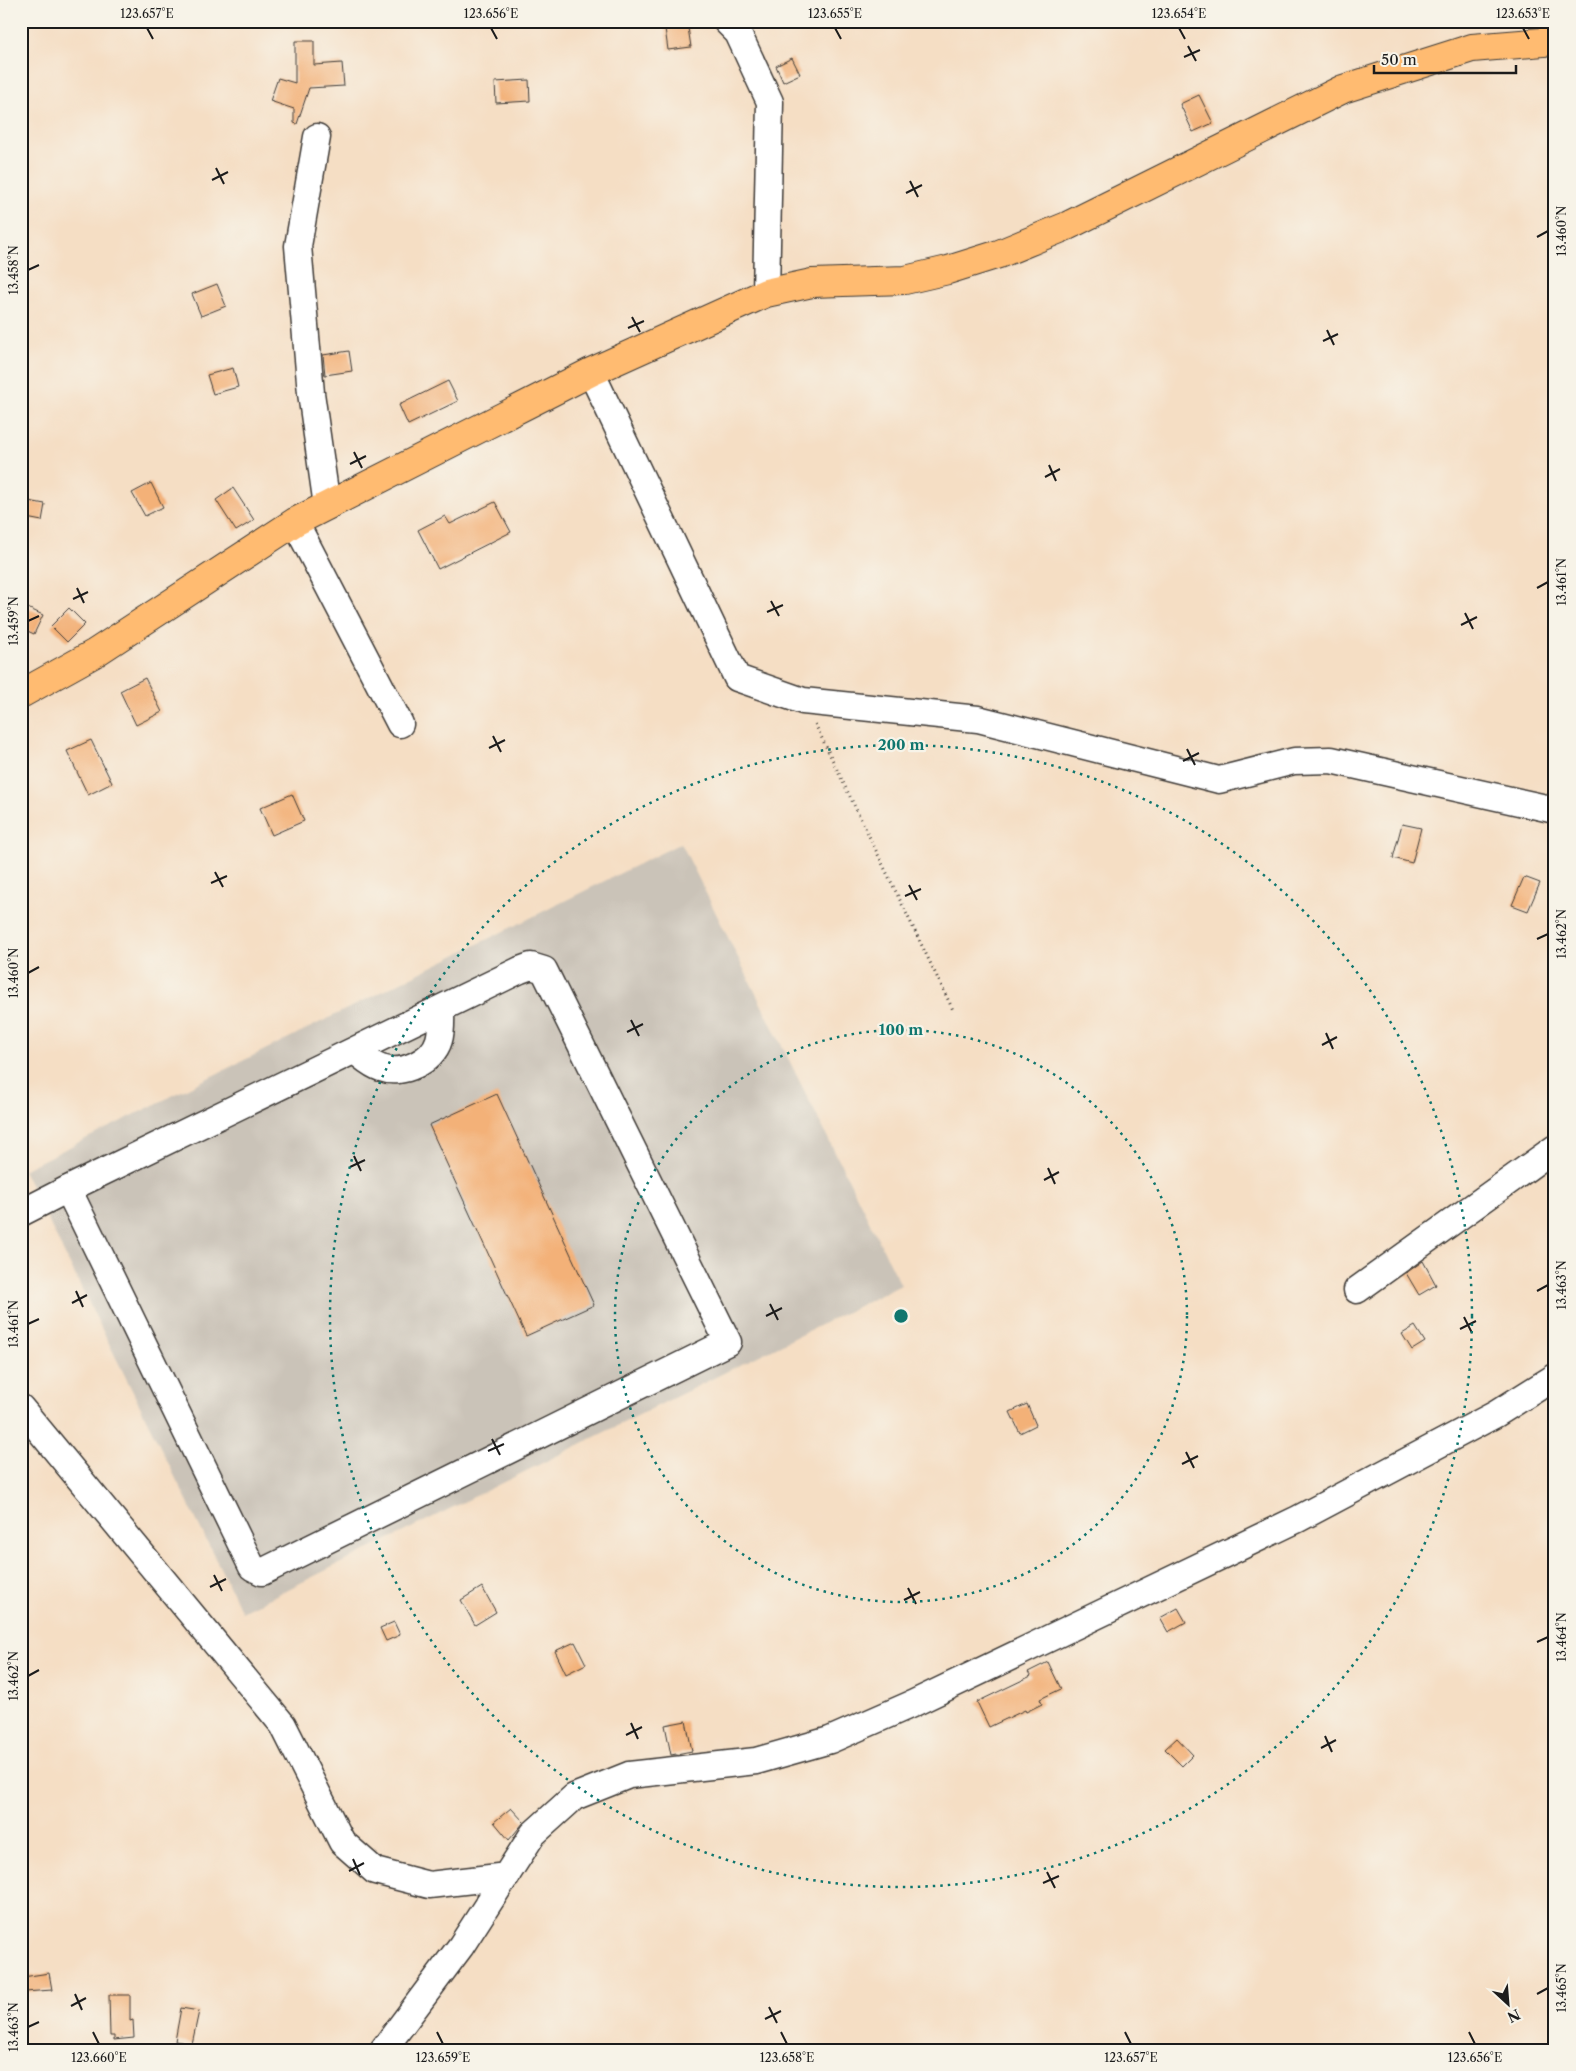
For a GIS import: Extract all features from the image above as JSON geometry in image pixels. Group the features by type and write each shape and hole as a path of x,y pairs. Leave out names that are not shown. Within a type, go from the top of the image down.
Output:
{"main road":[{"path":"21,694 95,653 296,522 591,372 766,293 812,283 904,280 948,270 999,254 1067,226 1342,89 1472,48 1555,41"}],"street":[{"path":"726,21 738,33 770,102 766,293"},
{"path":"317,137 298,246 311,393 327,506"},
{"path":"591,372 737,678 803,701 978,719 1219,780 1294,761 1331,760 1555,810"},
{"path":"296,522 400,724"},
{"path":"21,1212 531,966 544,970 728,1342 262,1572 252,1567 68,1190"},
{"path":"355,1051 381,1068 395,1070 416,1065 432,1053 439,1041 441,1009"},
{"path":"1357,1290 1555,1148"},
{"path":"382,2050 461,1946 533,1834 574,1797 629,1776 756,1760 830,1740 912,1704 1298,1520 1496,1414 1555,1377"},
{"path":"21,1408 282,1725 342,1842 375,1871 429,1885 506,1876"}],"path":[{"path":"803,701 954,1012"}],"shaded area":[{"path":"681,843 901,1285 242,1612 23,1170"}],"building":[{"path":"664,21 687,21 691,47 668,50"},
{"path":"295,41 314,41 314,65 342,63 344,86 309,88 297,124 294,123 294,109 270,101 278,78 295,83"},
{"path":"792,58 800,74 783,82 776,66"},
{"path":"529,80 530,101 496,103 495,82"},
{"path":"1199,95 1213,123 1193,132 1180,104"},
{"path":"217,284 226,306 201,316 192,294"},
{"path":"349,351 352,371 325,375 323,355"},
{"path":"233,368 238,387 213,394 207,375"},
{"path":"448,381 458,401 408,425 399,405"},
{"path":"151,483 163,507 145,516 132,493"},
{"path":"233,488 254,520 236,531 216,500"},
{"path":"23,500 45,504 42,521 21,517"},
{"path":"495,502 511,532 438,569 418,530 445,516 450,524"},
{"path":"21,605 43,615 34,634 21,628"},
{"path":"69,608 85,624 67,642 51,626"},
{"path":"145,678 162,712 136,725 120,691"},
{"path":"91,740 112,783 88,795 67,751"},
{"path":"292,794 304,821 272,835 260,808"},
{"path":"1402,824 1421,828 1412,863 1393,858"},
{"path":"1524,877 1540,883 1528,911 1512,905"},
{"path":"497,1094 594,1305 526,1336 429,1125"},
{"path":"1423,1261 1436,1285 1419,1295 1406,1273"},
{"path":"1415,1326 1425,1342 1412,1350 1402,1334"},
{"path":"1027,1404 1036,1425 1020,1433 1010,1412"},
{"path":"482,1587 496,1612 475,1625 461,1600"},
{"path":"1178,1608 1186,1622 1168,1632 1160,1618"},
{"path":"394,1622 400,1635 386,1641 380,1628"},
{"path":"575,1642 586,1664 566,1674 555,1651"},
{"path":"1048,1662 1061,1689 1040,1699 1042,1704 989,1727 977,1702 1031,1676 1028,1672"},
{"path":"686,1721 692,1751 671,1755 665,1725"},
{"path":"1177,1738 1193,1755 1182,1766 1165,1749"},
{"path":"511,1808 524,1822 509,1840 494,1822"},
{"path":"49,1973 52,1990 25,1992 23,1977"},
{"path":"109,1995 130,1995 130,2021 133,2020 134,2038 114,2040 114,2036 110,2036"},
{"path":"181,2008 199,2011 192,2044 175,2041"}]}
